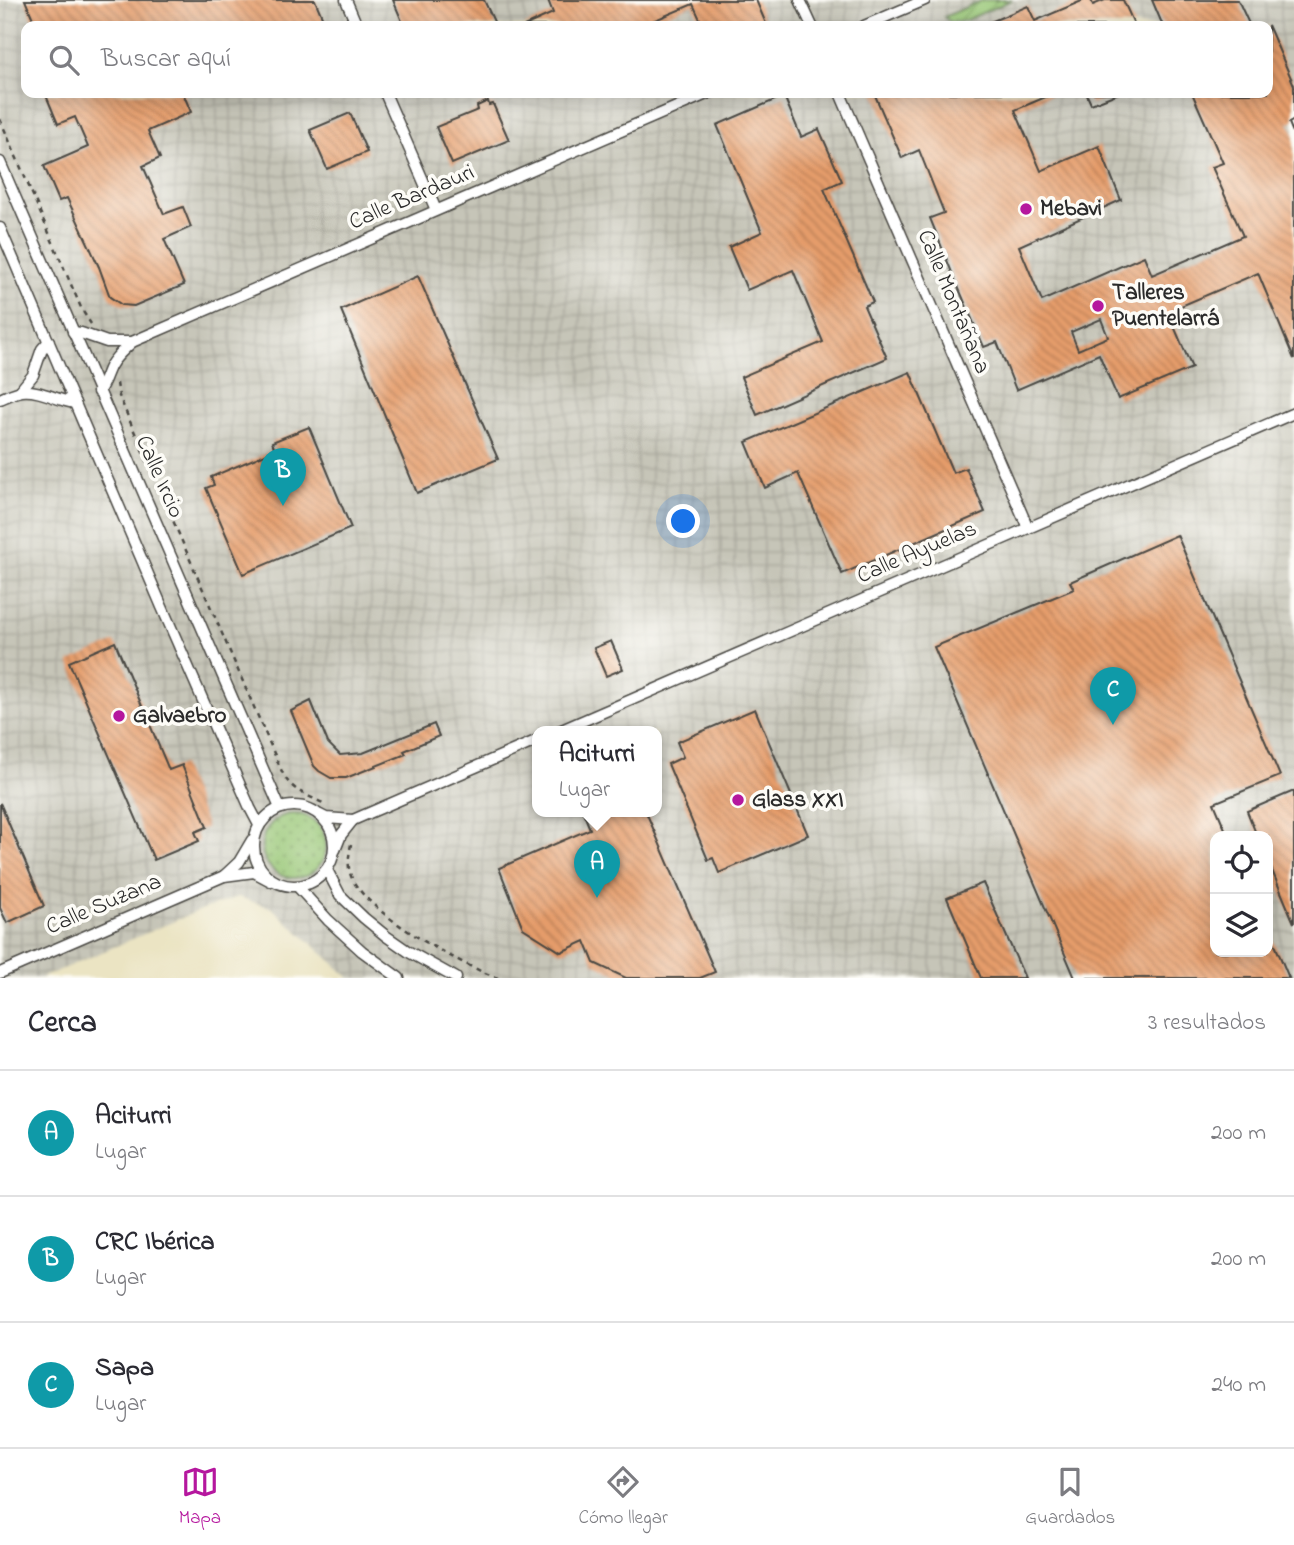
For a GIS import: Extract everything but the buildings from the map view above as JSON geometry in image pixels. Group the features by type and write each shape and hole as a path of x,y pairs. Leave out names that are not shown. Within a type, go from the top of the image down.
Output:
{"street":[{"path":"346,0 355,21"},
{"path":"800,0 809,21"},
{"path":"876,21 925,0"},
{"path":"387,98 436,210"},
{"name":"Calle Bardauri","path":"98,392 104,385 111,364 132,342 697,98"},
{"name":"Calle Montañana","path":"842,98 1028,528"},
{"name":"Calle Ircio","path":"0,162 279,808"},
{"name":"Calle Ircio","path":"0,228 250,808 257,830"},
{"name":"Calle Bardauri","path":"73,332 107,342 132,342"},
{"path":"20,391 33,375 42,349 49,341"},
{"path":"0,399 20,391 33,391 75,403"},
{"name":"Calle Ayuelas","path":"571,726 1294,413"},
{"path":"353,820 341,835 327,870 309,884 298,887 284,886 262,872 255,860 253,848 257,830 268,815 279,808 304,807 326,818 353,820 532,742"},
{"path":"315,812 323,818 332,834 333,854"},
{"name":"Calle Suzana","path":"224,876 239,862 257,830"},
{"path":"327,870 340,895 364,918 409,952 456,978"},
{"name":"Calle Suzana","path":"0,973 224,876 254,872 271,880"},
{"path":"298,887 328,920 362,951 399,978"}],"path":[{"path":"0,119 86,317 97,329 101,340"},
{"path":"111,364 117,377 119,396 286,781 295,790 326,805"},
{"path":"354,838 349,860 350,873 369,899 433,947 498,978"}],"shaded area":[{"path":"0,0 1294,0 1294,978 350,978 272,908 238,897 198,911 41,978 0,978"}],"green space":[{"path":"983,0 1012,0 964,21 950,21 944,17"},
{"path":"288,814 300,814 317,823 324,834 324,858 317,869 300,878 288,878 276,873 267,864 262,852 262,840 267,828 276,819"}],"place":[{"name":"Mebavi","path":"1026,209"},
{"name":"Talleres Puentelarrá","path":"1098,306"},
{"name":"CRC Ibérica","path":"283,506"},
{"name":"Galvaebro","path":"119,716"},
{"name":"Sapa","path":"1113,725"},
{"name":"Glass XXI","path":"738,800"},
{"name":"Aciturri","path":"597,898"}]}
